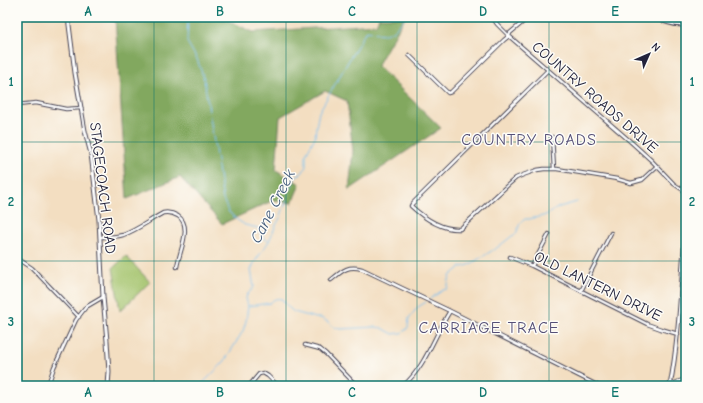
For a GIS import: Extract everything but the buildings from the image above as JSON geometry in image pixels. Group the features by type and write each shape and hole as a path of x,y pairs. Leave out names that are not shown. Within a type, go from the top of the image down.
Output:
{"street":[{"name":"STAGECOACH ROAD","path":"68,17 75,73 90,154 100,237 109,372 108,386"},
{"name":"COUNTRY ROADS DRIVE","path":"492,17 509,36 599,113 657,166 674,184 686,192"},
{"path":"409,55 448,93 528,17"},
{"path":"655,17 669,24 686,25"},
{"path":"548,70 410,206 423,216 442,226 460,229 516,178 537,170 554,170 589,174 631,183 642,180 657,166"},
{"path":"17,105 36,103 66,109 81,108"},
{"path":"552,137 554,170"},
{"path":"100,237 115,237 123,235 163,213 167,212 176,214 183,221 186,231 177,267"},
{"path":"670,386 678,334 686,225"},
{"path":"581,291 610,233"},
{"path":"532,266 549,234"},
{"name":"OLD LANTERN DRIVE","path":"510,257 532,266 646,324 661,330 678,334"},
{"path":"17,258 32,268 79,316"},
{"path":"331,280 347,268 354,267 362,269 450,311 599,386"},
{"path":"48,385 56,362 79,316 86,307 103,297"},
{"path":"403,386 418,370 450,311"},
{"path":"305,345 320,349 357,386"},
{"path":"249,386 260,374 263,373 278,386"},
{"path":"670,386 686,379"}],"green space":[{"path":"115,17 219,17 253,32 376,24 379,17 405,17 377,66 441,128 349,190 353,151 347,101 325,91 280,117 276,170 300,184 292,203 274,200 222,224 180,177 127,199"},
{"path":"126,256 150,282 120,311 113,268"}],"waterway":[{"path":"188,17 187,42 197,59 204,79 223,199 228,211 236,219 245,225 258,228 262,236 268,241"},
{"name":"Cane Creek","path":"200,386 224,362 243,331 248,306 246,298 254,287 251,270 269,241 280,218 295,178 303,172 306,166 306,154 315,137 319,112 364,34 368,30 388,34 396,28 405,17"},
{"path":"430,299 447,289 450,276 461,267 469,265 516,234 520,223 525,219 543,216 559,207 577,202"},
{"path":"249,306 270,303 275,299 282,299 294,312 321,318 334,327 340,329 375,327 382,328 393,334 401,333 406,330 408,327 409,318 418,307 426,302"}],"district":[{"name":"COUNTRY ROADS","path":"529,139"},
{"name":"CARRIAGE TRACE","path":"489,327"}]}
